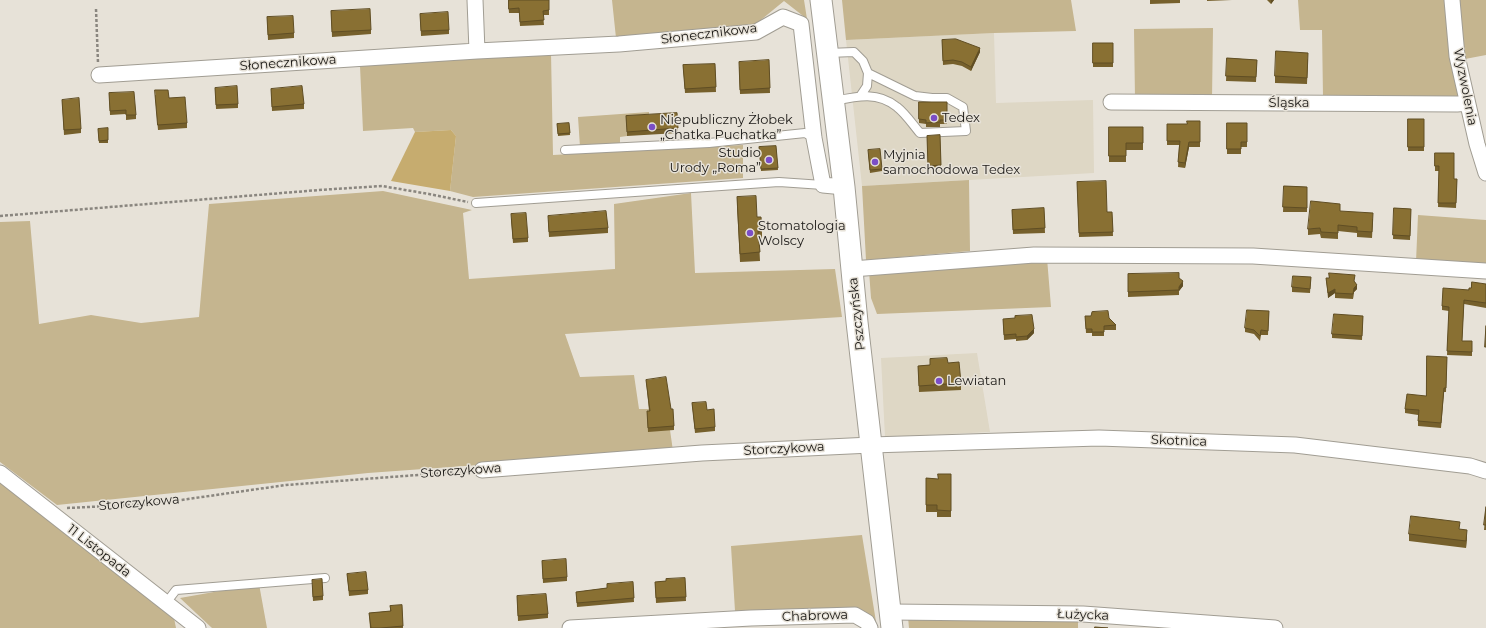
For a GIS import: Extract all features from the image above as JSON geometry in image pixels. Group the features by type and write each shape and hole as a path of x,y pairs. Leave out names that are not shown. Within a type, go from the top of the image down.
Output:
{"main road":[{"name":"Pszczyńska","path":"821,0 844,187 891,620"}],"street":[{"path":"475,0 477,51"},
{"name":"Wyzwolenia","path":"1452,0 1457,56 1477,144 1486,173"},
{"name":"Słonecznikowa","path":"99,75 477,51 619,44 756,32 783,17 801,24 814,138 820,176 823,185"},
{"name":"Śląska","path":"1111,102 1467,103"},
{"path":"823,185 844,187"},
{"path":"852,269 1034,255 1253,256 1486,271"},
{"name":"Skotnica","path":"871,445 1098,438 1294,445 1470,466 1486,471"},
{"name":"Storczykowa","path":"482,470 702,453 871,445"},
{"name":"11 Listopada","path":"0,473 198,628"},
{"name":"Chabrowa","path":"570,628 855,614 868,625"},
{"name":"Łużycka","path":"891,620 1084,614 1275,628"}],"lane":[{"path":"827,53 854,52 863,61 868,73 867,86 861,95"},
{"path":"834,101 861,95 881,97 897,107 920,134 966,131 963,107 947,98 915,96 868,73"},
{"path":"565,150 709,142 806,133 814,138"},
{"path":"476,203 779,182 823,185"},
{"path":"166,603 176,590 326,578"}],"path":[{"path":"96,9 99,75"},
{"path":"0,216 382,186 476,203"},
{"name":"Storczykowa","path":"54,515 66,508 153,504 286,485 482,470"}],"shaded area":[{"path":"612,0 804,0 807,19 784,1 756,24 616,38"},
{"path":"842,0 1071,0 1076,31 994,33 846,40"},
{"path":"1298,0 1448,0 1460,97 1323,97 1322,30 1300,30"},
{"path":"1460,0 1486,0 1486,55 1465,59 1459,20"},
{"path":"1213,28 1212,99 1135,99 1134,29"},
{"path":"994,33 996,103 1093,100 1094,173 862,186 846,40"},
{"path":"551,53 553,155 743,145 743,178 473,197 450,191 456,136 451,130 415,132 413,128 363,131 360,66"},
{"path":"649,112 649,119 626,121 627,136 620,137 620,144 580,147 578,117"},
{"path":"451,130 456,136 450,191 391,181 415,132"},
{"path":"969,180 970,251 866,260 862,186"},
{"path":"383,191 472,210 463,213 469,279 615,269 614,204 691,193 695,273 835,269 842,317 565,334 580,377 634,375 639,409 667,409 673,451 368,473 57,505 0,462 0,222 30,221 39,324 91,315 141,323 199,317 209,204"},
{"path":"1418,215 1486,220 1486,266 1416,262"},
{"path":"1047,258 1051,307 877,314 871,298 869,271"},
{"path":"977,353 990,432 885,437 881,358"},
{"path":"0,482 172,608 176,628 0,628"},
{"path":"862,535 877,628 864,611 735,611 731,546"},
{"path":"259,584 267,628 212,628 180,598"},
{"path":"908,617 1078,622 1078,628 909,628"}],"building":[{"path":"509,0 549,0 549,10 543,11 544,20 520,22 519,8 509,9"},
{"path":"370,9 371,30 332,32 331,11"},
{"path":"448,12 449,30 421,31 420,14"},
{"path":"293,16 294,33 268,35 267,17"},
{"path":"956,39 980,48 971,67 962,62 953,60 943,61 942,40"},
{"path":"1093,43 1113,43 1113,63 1093,63"},
{"path":"1276,51 1308,53 1307,78 1275,76"},
{"path":"1227,58 1257,60 1256,77 1226,76"},
{"path":"769,60 770,88 740,90 739,62"},
{"path":"715,64 716,87 685,89 683,65"},
{"path":"237,86 238,104 216,105 215,88"},
{"path":"302,86 304,104 272,107 271,89"},
{"path":"155,90 168,90 169,98 185,97 187,123 158,125"},
{"path":"134,92 136,115 126,115 126,110 110,111 109,93"},
{"path":"79,98 81,129 64,130 62,100"},
{"path":"919,102 947,102 947,120 926,123 926,120 919,119"},
{"name":"Niepubliczny Żłobek „Chatka Puchatka”","path":"677,113 678,128 627,132 626,116"},
{"path":"1408,119 1424,119 1424,147 1408,147"},
{"path":"1187,121 1200,121 1200,142 1189,142 1185,163 1178,162 1180,141 1167,141 1167,124 1187,124"},
{"path":"569,123 570,133 558,134 557,124"},
{"path":"1227,123 1247,123 1247,142 1241,142 1241,149 1227,149"},
{"path":"1109,127 1143,127 1143,143 1126,143 1126,156 1109,156"},
{"path":"108,128 108,140 99,141 98,129"},
{"path":"940,135 941,165 928,166 927,136"},
{"name":"Studio Urody „Roma”","path":"776,146 778,168 761,169 759,147"},
{"name":"Myjnia samochodowa Tedex","path":"880,149 882,169 870,170 868,150"},
{"path":"1435,153 1454,153 1454,179 1457,179 1456,203 1438,203 1439,166 1435,166"},
{"path":"1106,181 1107,212 1112,212 1113,232 1079,233 1077,182"},
{"path":"1284,186 1307,187 1307,208 1283,207"},
{"name":"Stomatologia Wolscy","path":"756,196 757,217 761,217 762,231 758,231 760,252 740,254 737,197"},
{"path":"1311,201 1340,204 1340,211 1373,213 1372,232 1357,231 1357,227 1338,225 1338,233 1321,232 1320,228 1308,229"},
{"path":"1044,208 1045,228 1013,230 1012,210"},
{"path":"1394,208 1411,209 1410,236 1393,235"},
{"path":"606,211 608,228 549,232 548,216"},
{"path":"526,213 528,238 513,239 511,214"},
{"path":"1179,273 1179,278 1183,281 1179,287 1179,290 1128,292 1128,274"},
{"path":"1329,273 1355,275 1354,281 1357,285 1354,288 1353,294 1335,293 1335,289 1328,293 1326,278 1329,278"},
{"path":"1293,276 1311,277 1310,289 1292,287"},
{"path":"1472,282 1486,284 1486,303 1464,300 1462,341 1472,341 1472,352 1447,351 1449,307 1442,306 1443,288 1469,290"},
{"path":"1247,310 1269,311 1268,331 1261,330 1260,336 1254,330 1245,328"},
{"path":"1108,311 1109,318 1116,325 1104,326 1104,332 1092,332 1092,329 1086,329 1085,316 1091,316 1092,312"},
{"path":"1334,314 1363,316 1362,336 1332,334"},
{"path":"1032,315 1034,329 1027,336 1016,337 1016,334 1004,335 1003,319 1015,318 1015,316"},
{"path":"1486,326 1486,347 1485,347"},
{"path":"1427,356 1447,357 1446,388 1444,388 1441,423 1418,421 1419,410 1405,409 1407,394 1426,396"},
{"name":"Lewiatan","path":"947,358 948,363 959,362 961,383 919,386 918,366 930,365 930,359"},
{"path":"666,377 671,409 673,409 674,426 648,428 647,411 650,411 646,380"},
{"path":"706,402 707,410 714,409 715,427 695,429 692,403"},
{"path":"938,474 951,474 951,511 937,510 937,505 926,505 926,478 938,479"},
{"path":"1486,507 1486,525 1484,525"},
{"path":"1411,516 1460,522 1459,529 1467,530 1466,541 1409,534"},
{"path":"566,559 567,577 543,579 542,561"},
{"path":"366,572 368,590 349,591 347,574"},
{"path":"685,578 686,597 656,598 655,582 666,581 666,579"},
{"path":"322,579 323,596 313,597 312,580"},
{"path":"633,582 634,598 577,603 576,592 607,588 607,584"},
{"path":"546,594 548,614 518,616 517,596"},
{"path":"402,605 403,626 371,628 369,613 391,611 390,606"}],"place":[{"name":"Tedex","path":"934,118"},
{"name":"Niepubliczny Żłobek „Chatka Puchatka”","path":"652,127"},
{"name":"Studio Urody „Roma”","path":"769,160"},
{"name":"Myjnia samochodowa Tedex","path":"875,162"},
{"name":"Stomatologia Wolscy","path":"750,233"},
{"name":"Lewiatan","path":"939,381"}]}
